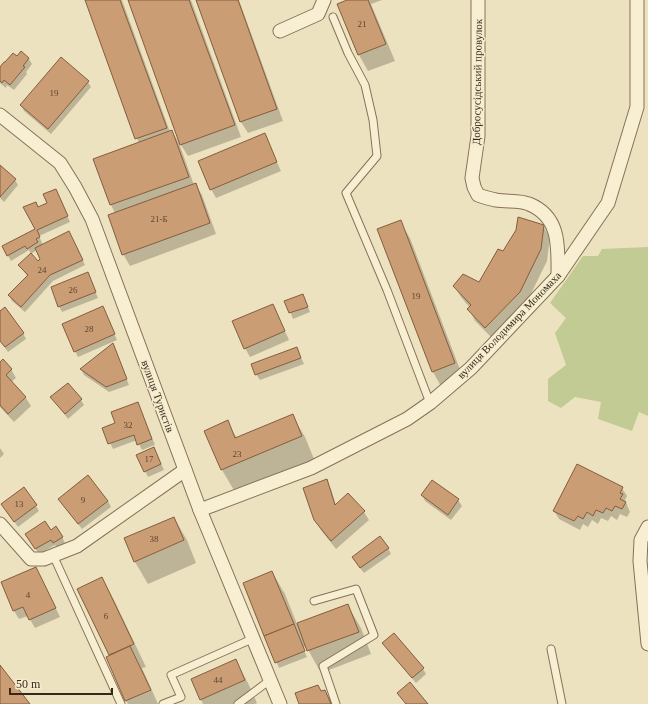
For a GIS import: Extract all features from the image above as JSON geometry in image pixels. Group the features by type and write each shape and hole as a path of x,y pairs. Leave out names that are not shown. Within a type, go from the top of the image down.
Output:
{"street":[{"path":"280,31 318,14 324,0"},
{"name":"Добросусідський провулок","path":"478,0 478,136 472,178 474,187 478,195 495,200 529,204 543,213 554,226 558,243 558,276"},
{"name":"вулиця Володимира Мономаха","path":"200,510 311,468 407,419 471,368 558,276 608,203 637,107 637,0"},
{"name":"вулиця Туристів","path":"0,115 60,163 92,219 200,510 280,704"},
{"path":"0,524 18,547 31,559 49,557 77,546 185,470"},
{"path":"648,527 642,540 640,561 648,644"}],"lane":[{"path":"333,17 348,53 366,85 373,120 377,156 346,192 387,290 430,402"},
{"path":"49,557 121,704"},
{"path":"314,601 356,589 374,635 323,666 336,704"},
{"path":"163,704 181,698 171,676 252,639"},
{"path":"550,649 562,704"},
{"path":"238,704 270,680"}],"green space":[{"path":"648,247 648,416 639,412 632,431 598,419 601,402 575,397 561,408 548,401 548,379 566,365 555,333 566,318 550,303 583,256 598,256 602,249"}],"building":[{"path":"85,0 120,0 167,128 135,139"},
{"path":"128,0 189,0 235,125 180,145"},
{"path":"196,0 238,0 277,109 240,122"},
{"path":"347,0 368,0 386,44 358,55 337,4"},
{"path":"21,51 29,58 23,66 25,67 10,85 4,80 2,83 0,81 0,67 13,53 17,56"},
{"path":"61,57 89,81 48,129 20,105"},
{"path":"172,130 189,177 110,205 93,159"},
{"path":"265,133 277,162 210,190 198,161"},
{"path":"0,165 16,179 0,197"},
{"path":"196,183 210,223 122,255 108,215"},
{"path":"56,189 68,216 37,230 40,237 36,239 38,242 27,249 25,246 7,256 2,246 35,229 23,207 36,202 38,207 47,203 43,194"},
{"path":"518,217 544,225 541,249 520,292 485,328 467,309 471,305 453,286 463,274 479,282 498,249 503,251 516,230"},
{"path":"401,220 455,363 432,372 377,229"},
{"path":"69,231 83,260 50,275 21,307 8,295 28,275 18,265 31,253 38,261 40,259 35,248"},
{"path":"88,272 96,292 58,307 51,287"},
{"path":"303,294 308,307 289,313 284,301"},
{"path":"273,304 285,331 244,349 232,321"},
{"path":"103,306 115,334 74,352 62,324"},
{"path":"5,307 24,333 5,347 0,341 0,311"},
{"path":"113,343 127,379 106,387 80,369"},
{"path":"297,347 301,358 255,375 251,364"},
{"path":"3,359 12,369 6,375 26,397 8,414 0,405 0,362"},
{"path":"68,383 82,399 65,414 50,397"},
{"path":"138,402 152,439 137,445 134,435 108,444 102,428 115,423 111,412"},
{"path":"293,414 302,436 221,470 204,431 228,420 235,438"},
{"path":"154,447 161,464 144,472 136,455"},
{"path":"577,464 623,487 620,493 623,494 620,499 626,502 622,509 615,506 612,511 606,508 603,513 596,510 593,516 587,512 583,519 578,516 574,521 553,511"},
{"path":"88,475 108,501 78,524 58,499"},
{"path":"327,479 335,505 348,493 365,511 331,541 314,520 303,488"},
{"path":"432,480 459,499 448,515 421,495"},
{"path":"24,487 37,505 14,522 1,504"},
{"path":"174,517 184,540 134,562 124,538"},
{"path":"45,521 51,530 56,526 63,537 53,543 51,540 35,549 25,534"},
{"path":"380,536 389,548 360,568 352,557"},
{"path":"36,567 56,608 29,620 23,607 13,611 1,582"},
{"path":"272,571 294,624 264,636 243,583"},
{"path":"102,577 134,644 109,655 77,589"},
{"path":"348,604 359,632 307,651 297,623"},
{"path":"294,624 305,651 275,663 264,636"},
{"path":"394,633 424,668 412,678 382,643"},
{"path":"130,646 151,690 125,701 106,657"},
{"path":"236,659 245,680 200,700 191,679"},
{"path":"0,665 30,704 0,704"},
{"path":"410,682 428,704 406,704 397,693"},
{"path":"318,685 321,691 325,690 331,704 299,704 295,693"}]}
